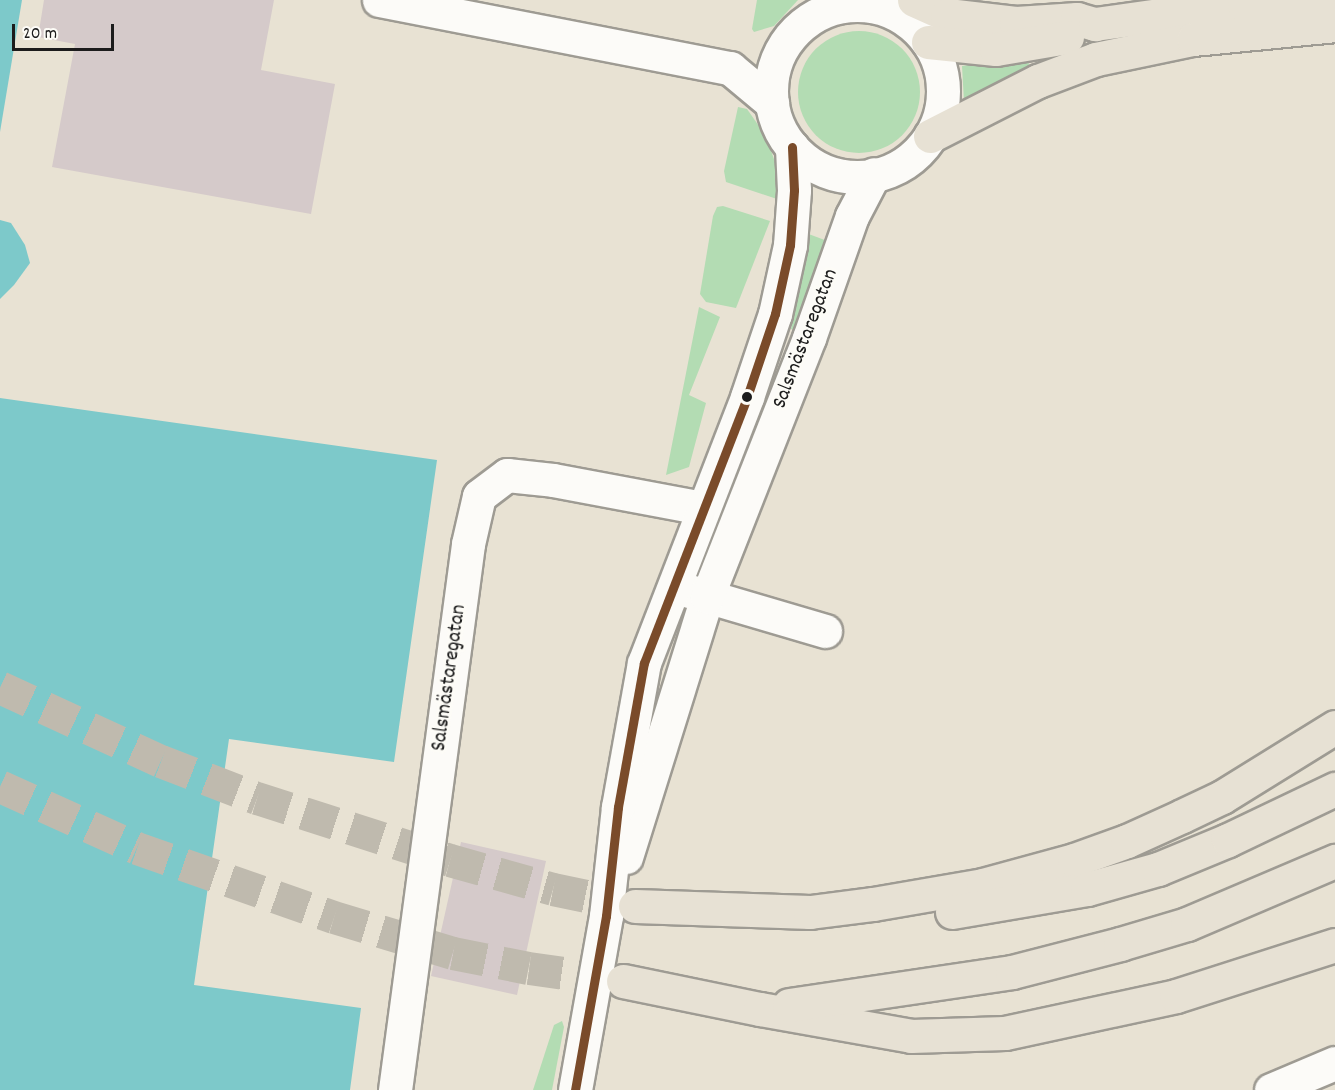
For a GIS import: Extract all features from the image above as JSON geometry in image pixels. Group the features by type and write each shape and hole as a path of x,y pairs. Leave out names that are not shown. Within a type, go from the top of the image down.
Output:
{"highway":[{"path":"905,6 947,15 1016,23 1077,19 1095,24 1264,0"},
{"path":"1230,5 1329,0"},
{"path":"928,42 996,49 1080,35 1095,24"},
{"path":"930,136 1038,81 1096,59 1193,39 1335,25"},
{"path":"621,911 810,912 873,904 983,885 1074,860 1127,841 1222,798 1335,727"},
{"path":"748,911 810,921 899,921 1087,889 1158,868 1218,844 1335,789"},
{"path":"760,1009 1012,972 1187,924 1335,861"},
{"path":"623,981 760,1009 911,1036 1005,1033 1176,996 1335,945"}],"street":[{"path":"379,0 730,68 772,103"},
{"name":"Salsmästaregatan","path":"861,5 884,9 905,6 928,42 940,69 943,89 938,118 930,136 906,161 874,174 852,176 830,172 809,162 792,147 779,127 772,103 773,71 786,41 818,8 861,5"},
{"path":"730,68 759,58 786,41"},
{"name":"Salsmästaregatan","path":"621,911 618,807 644,663 702,508 747,397 775,314 785,275 792,218 792,147"},
{"name":"Salsmästaregatan","path":"575,1090 621,911 641,814 665,725 707,597 809,338 852,216 874,174"},
{"name":"Salsmästaregatan","path":"395,1090 468,544 479,496 507,475 553,480 702,508"},
{"path":"673,585 825,631"},
{"path":"1271,1090 1335,1063"}],"green space":[{"path":"757,0 798,0 774,26 754,32 752,29"},
{"path":"859,31 882,36 902,49 915,69 920,92 915,115 902,135 882,148 859,153 836,148 816,135 803,115 798,92 803,69 816,49 836,36"},
{"path":"1027,56 1030,69 992,85 964,102 962,66"},
{"path":"738,107 747,109 766,136 777,168 780,200 726,182 724,171"},
{"path":"723,206 770,221 736,308 706,302 700,294 713,216 717,207"},
{"path":"806,233 830,242 801,332 791,329"},
{"path":"699,307 720,317 689,395 706,403 689,467 666,475"},
{"path":"562,1021 564,1027 552,1090 533,1090 554,1025"}],"water":[{"path":"0,0 22,0 0,132"},
{"path":"0,220 11,223 25,245 30,263 0,299"},
{"path":"0,398 437,460 394,762 229,739 194,985 361,1008 350,1090 0,1090"}],"building":[{"path":"44,0 274,0 261,70 335,84 311,214 52,167 75,44 38,37"},
{"path":"461,842 546,861 517,995 431,976"}],"tunnel":[{"path":"0,687 161,761 257,798 450,860 553,889 635,906"},
{"path":"0,786 137,848 334,917 453,953 529,968 622,981"}],"transit line":[{"path":"575,1090 606,916 618,807 644,663 747,397 775,314 790,245 794,190 792,147"}]}
